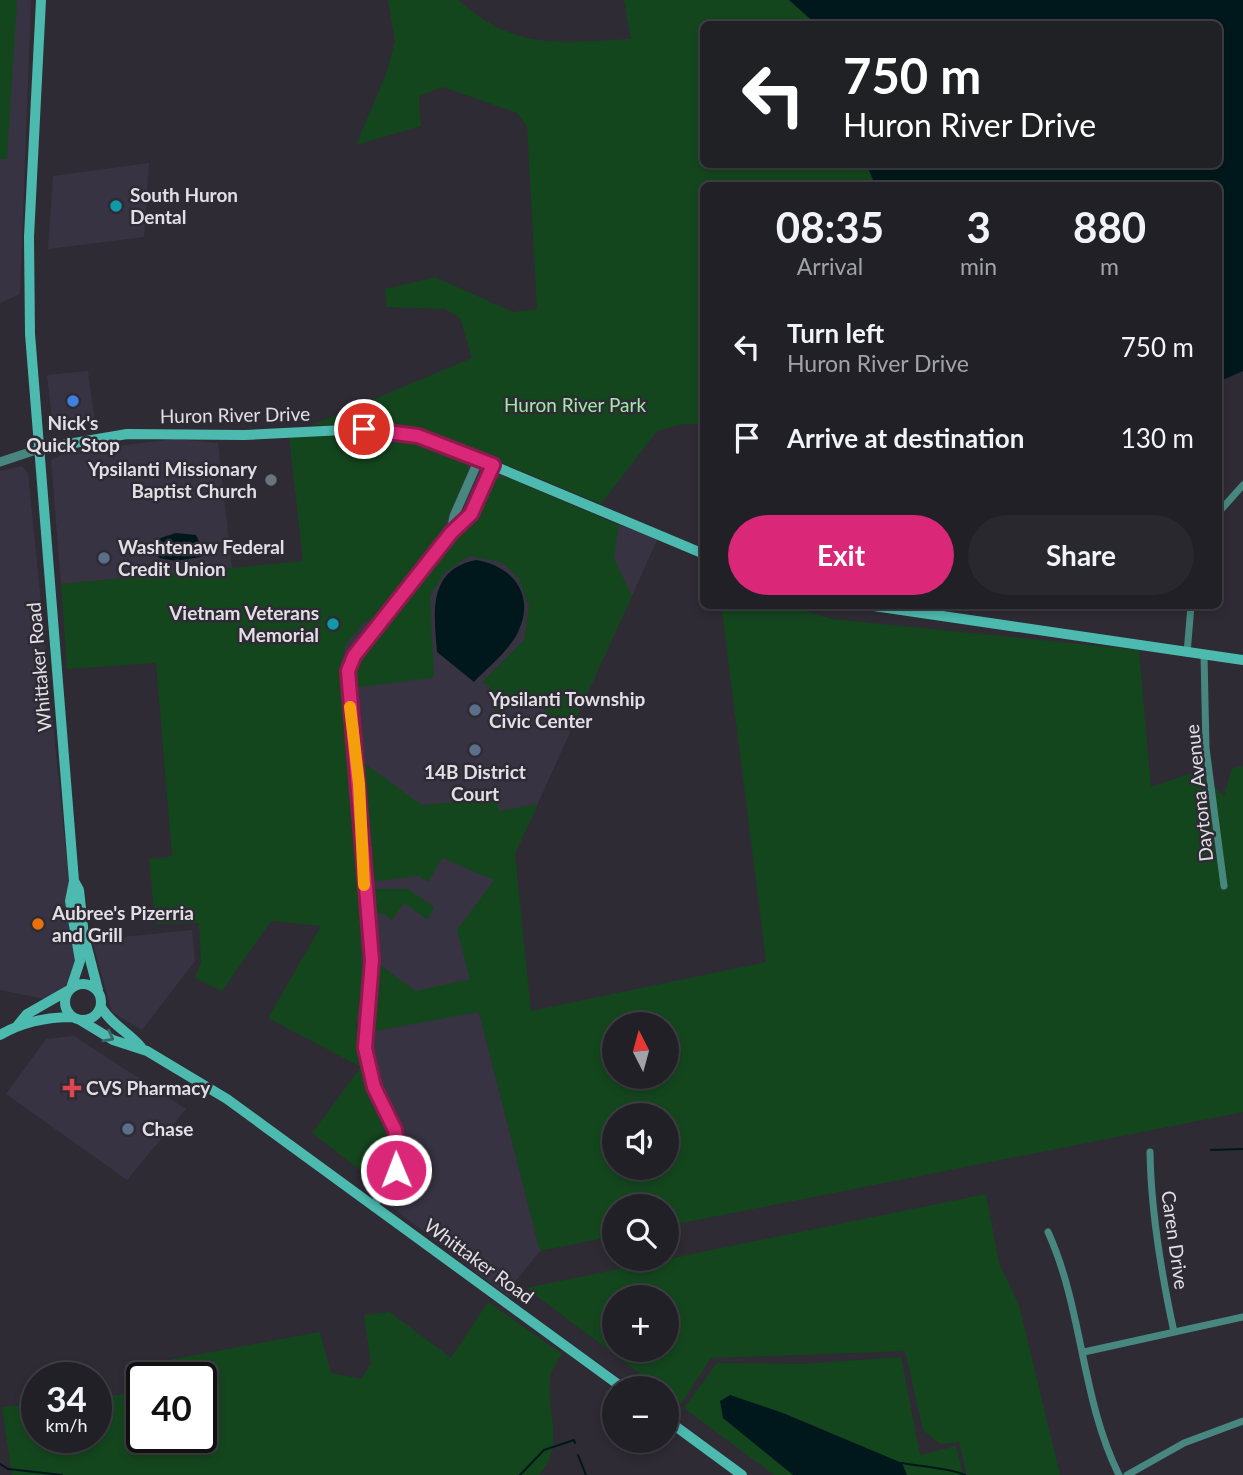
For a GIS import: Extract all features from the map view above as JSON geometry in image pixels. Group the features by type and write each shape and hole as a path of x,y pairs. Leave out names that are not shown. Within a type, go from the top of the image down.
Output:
{"main road":[{"name":"Whittaker Road","path":"40,0 29,273 39,449 74,881 70,901 79,961 70,989"},
{"name":"Huron River Drive","path":"39,449 127,434 245,435 364,429 418,436 700,552"},
{"path":"894,609 1243,660"},
{"name":"Whittaker Road","path":"74,881 79,890 84,936 98,990"},
{"path":"0,1035 18,1025 51,1017 77,1018 95,1015 101,1007 98,990 90,984 70,989 27,1014 18,1025"},
{"path":"70,989 65,1004 77,1018"},
{"name":"Whittaker Road","path":"101,1007 109,1020 141,1047 227,1099 607,1376"},
{"name":"Whittaker Road","path":"77,1018 113,1040 141,1047"},
{"path":"679,1429 742,1475"}],"street":[{"path":"0,462 39,449"},
{"path":"451,533 454,516 479,459"},
{"path":"373,1206 393,1178 399,1160 395,1130 374,1087 365,1048 372,960 348,671 354,656 451,533 471,514 493,465"},
{"path":"1222,509 1243,485"},
{"path":"1187,653 1191,609"},
{"name":"Daytona Avenue","path":"1204,655 1206,747 1224,886"},
{"name":"Caren Drive","path":"1150,1152 1151,1203 1157,1252 1174,1332"},
{"path":"1048,1231 1063,1265 1103,1440 1119,1475"},
{"path":"1084,1352 1243,1317"},
{"path":"1127,1475 1184,1443 1243,1421"}],"shaded area":[{"path":"0,0 31,0 20,294 0,303"},
{"path":"789,0 1243,0 1243,371 1222,380 1222,182 874,182 868,168 1222,168 1222,21 813,21"},
{"path":"149,163 144,237 48,249 53,176"},
{"path":"88,371 95,423 53,428 47,375"},
{"path":"377,433 428,443 613,523 658,538 515,854 458,930 540,1251 515,1282 509,1297 384,1201 403,1169 404,1142 375,1073 369,1032 358,1034 289,435"},
{"path":"175,439 218,443 232,568 61,584 51,460 66,452"},
{"path":"22,466 28,473 77,964 70,981 55,996 44,999 0,990 0,471"},
{"path":"176,533 196,535 202,547 201,557 175,561 159,558 154,540"},
{"path":"476,560 489,563 510,576 518,584 524,606 523,619 514,639 474,682 437,652 435,608 441,583 449,573 460,565"},
{"path":"192,930 195,961 142,1030 112,1012 92,940"},
{"path":"74,1036 186,1109 127,1180 6,1094 46,1039"},
{"path":"730,1395 783,1413 902,1463 907,1475 793,1475 723,1418 720,1401"}],"green space":[{"path":"0,0 17,0 7,159 0,159"},
{"name":"Huron River Park","path":"388,0 458,0 479,17 519,36 560,42 631,39 624,0 789,0 813,21 700,21 700,168 868,168 874,182 700,182 700,425 684,424 657,431 601,504 437,436 387,425 312,425 472,358 460,318 445,309 387,307 385,289 435,277 513,312 537,309 527,126 517,113 443,87 419,96 421,126 356,145 386,74 395,41"},
{"path":"365,433 420,443 467,463 468,471 441,533 374,620 365,621 346,644 340,669 349,743 363,982 356,1023 361,1067 268,1018 321,926 271,921 222,991 195,978 201,962 199,923 155,924 149,859 172,856 156,663 67,669 61,584 303,561 289,435"},
{"path":"506,477 619,525 614,558 632,596 570,731 538,705 494,711 489,686 482,682 524,640 529,606 519,579 503,563 470,556 445,572 430,596 432,678 358,687 352,683 355,663 457,535 477,515 493,479"},
{"path":"723,609 798,609 832,619 1139,650 1151,787 1198,771 1224,796 1232,768 1243,766 1243,1112 679,1224 679,1194 602,1194 602,1238 540,1251 479,1012 375,1031 379,989 378,963 415,991 470,979 457,930 494,880 442,858 428,882 419,876 376,881 370,875 362,765 364,763 422,805 497,798 499,811 538,804 515,854 531,1011 766,962"},
{"path":"376,889 408,889 434,907 428,920 404,903 392,920 384,914 372,913 370,895"},
{"path":"361,1067 369,1096 387,1132 389,1152 377,1183 312,1133"},
{"path":"986,1194 999,1263 1019,1305 1060,1475 967,1475 959,1442 940,1444 923,1430 905,1351 711,1358 681,1404 679,1376 643,1376 624,1362 679,1362 679,1285 602,1285 602,1345 526,1288 609,1271 679,1271 679,1257"},
{"path":"488,1302 562,1354 550,1379 552,1452 539,1475 12,1475 2,1407 21,1405 21,1453 112,1453 112,1396 126,1394 126,1453 217,1453 217,1362 157,1362 320,1332 331,1373 361,1379 371,1364 364,1315 390,1312 451,1358"},
{"path":"901,1357 920,1455 956,1446 963,1475 774,1475 684,1408 717,1363 803,1364"}],"waterway":[{"path":"1211,1150 1243,1149"},
{"path":"520,1475 544,1450 574,1440 575,1443"},
{"path":"578,1455 586,1475"},
{"path":"902,1463 965,1475"},
{"path":"0,1464 8,1469 62,1475"}],"slow traffic":[{"path":"350,707 359,784 364,885"}],"place":[{"name":"South Huron Dental","path":"116,206"},
{"name":"Nick's Quick Stop","path":"73,401"},
{"name":"Ypsilanti Missionary Baptist Church","path":"271,480"},
{"name":"Washtenaw Federal Credit Union","path":"104,558"},
{"name":"Vietnam Veterans Memorial","path":"333,624"},
{"name":"Ypsilanti Township Civic Center","path":"475,710"},
{"name":"14B District Court","path":"475,750"},
{"name":"Aubree's Pizerria and Grill","path":"38,924"},
{"name":"CVS Pharmacy","path":"72,1088"},
{"name":"Chase","path":"128,1129"}],"route":[{"path":"364,429 418,436 493,465 471,514 451,533 418,573 354,656 348,671 347,683 359,784 360,844 372,960 365,1048 374,1087 395,1130 399,1160 396,1170"}]}
